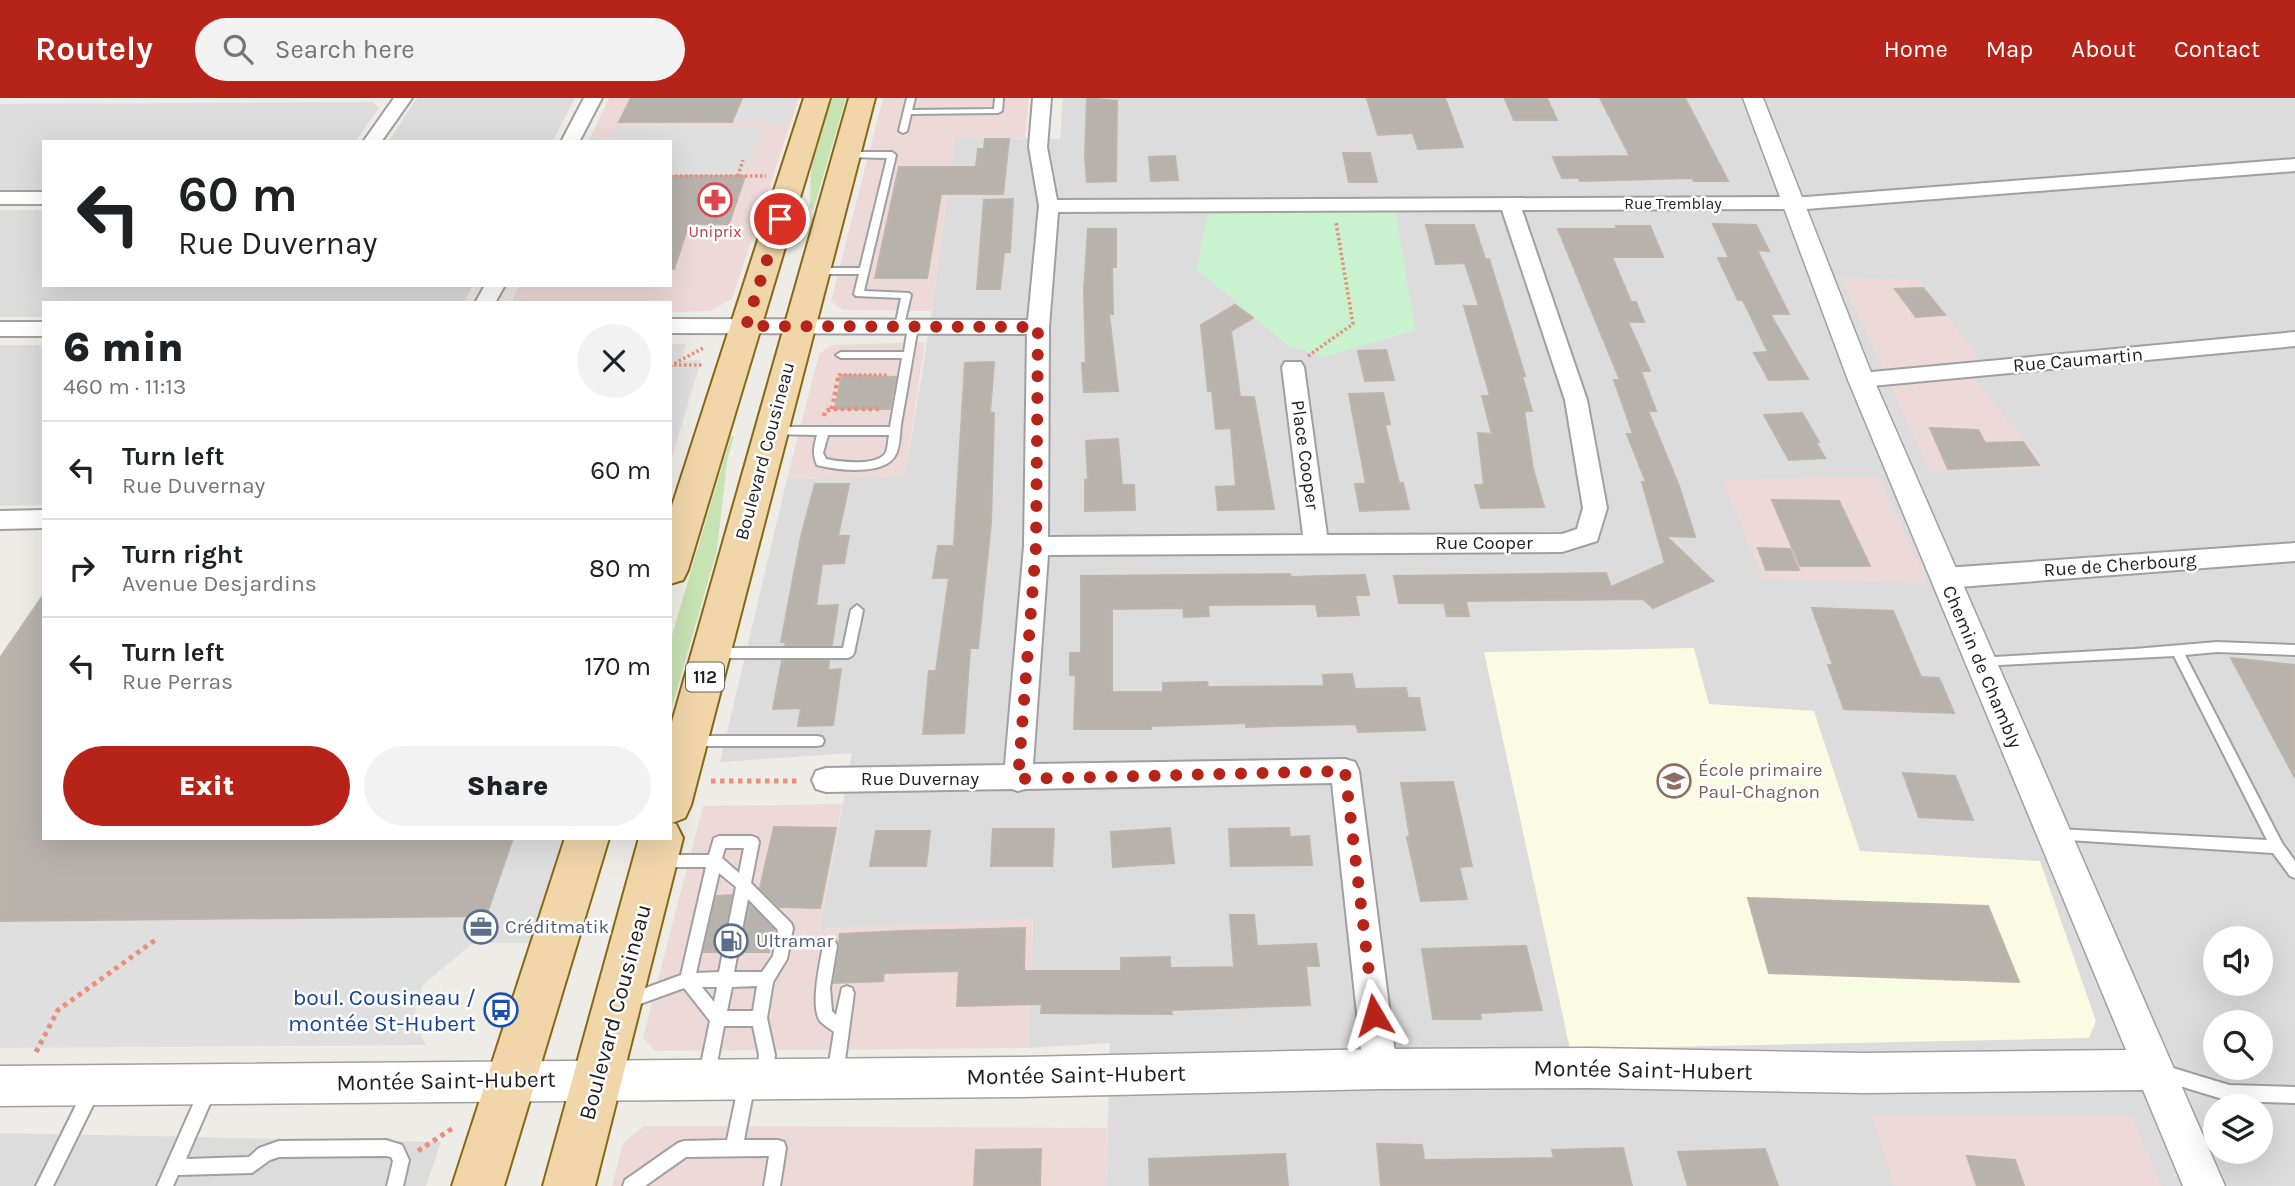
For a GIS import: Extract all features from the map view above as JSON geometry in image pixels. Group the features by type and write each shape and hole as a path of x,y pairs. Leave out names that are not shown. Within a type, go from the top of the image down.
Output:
{"main road":[{"path":"672,565 817,98"},
{"name":"Boulevard Cousineau","path":"672,797 862,98"},
{"path":"478,1186 586,840"},
{"name":"Boulevard Cousineau","path":"569,1186 658,850"}],"street":[{"path":"373,140 403,98"},
{"path":"571,140 593,98"},
{"path":"1018,779 1036,546 1038,327 1049,206 1038,148 1042,98"},
{"name":"Chemin de Chambly","path":"1740,98 1768,145"},
{"name":"Chemin de Chambly","path":"1753,98 1768,145 1835,305 1861,380 2152,1070 2204,1186"},
{"name":"Rue Tremblay","path":"1049,206 1793,203 2295,165"},
{"path":"0,198 42,198"},
{"name":"Rue Cooper","path":"1036,546 1562,543 1588,534 1595,508 1576,400 1510,204"},
{"path":"672,326 1038,327"},
{"path":"0,329 42,329"},
{"name":"Rue Caumartin","path":"1861,380 2295,340"},
{"name":"Place Cooper","path":"1293,367 1316,543"},
{"path":"0,520 42,519"},
{"name":"Rue de Cherbourg","path":"1945,578 2295,552"},
{"name":"Rue Duvernay","path":"826,780 1018,779 1345,771 1380,1069"},
{"name":"Montée Saint-Hubert","path":"9,1086 1021,1077 1380,1069 1592,1068 1864,1073 2152,1070"}],"lane":[{"path":"903,131 911,98"},
{"path":"908,112 998,111 999,98"},
{"path":"823,431 818,453 821,462 874,464 889,457 908,355 906,295 859,294 892,155 846,155"},
{"path":"815,271 864,271"},
{"path":"841,355 908,355"},
{"path":"771,431 895,431"},
{"path":"712,653 848,653 857,610"},
{"path":"1980,662 2217,647 2295,650"},
{"path":"2177,650 2277,847 2295,872"},
{"path":"687,741 817,741"},
{"path":"2053,835 2277,847"},
{"path":"687,979 719,842 752,842 706,1078"},
{"path":"658,850 715,861 744,885 786,928 780,959 766,979 758,1018 767,1055 756,1078 734,1149"},
{"path":"830,946 823,988 825,1014 841,1029"},
{"path":"687,979 718,1019"},
{"path":"617,1006 687,979 766,979"},
{"path":"834,1077 847,993"},
{"path":"718,1019 758,1018"},
{"path":"2152,1070 2229,1093 2295,1095"},
{"path":"165,1186 211,1084"},
{"path":"44,1186 95,1085"},
{"path":"173,1167 252,1165 265,1154 279,1149 386,1148 396,1152 401,1160 395,1186"},
{"path":"631,1186 684,1149 778,1148 772,1186"}],"path":[{"path":"738,176 743,160"},
{"path":"672,176 774,176"},
{"path":"1293,367 1353,324 1334,206"},
{"path":"672,366 712,346"},
{"path":"672,366 713,365"},
{"path":"891,409 832,409 839,375 896,375"},
{"path":"705,781 798,781"},
{"path":"9,1086 58,1010 158,938"},
{"path":"415,1153 453,1128"}],"shaded area":[{"path":"417,98 575,98 553,140 389,140"},
{"path":"609,98 799,98 732,299 710,311 672,312 672,301 512,301 518,287 672,287 672,140 589,140"},
{"path":"711,98 796,100 786,125 768,124 761,120 732,122 741,99"},
{"path":"883,98 1029,98 1025,138 955,138 932,311 843,310 831,301"},
{"path":"1063,98 2295,98 2295,1186 1106,1186 1110,1043 1028,1048 1033,919 820,929 852,753 720,762 787,479 905,476 932,311 955,138 1060,139"},
{"path":"373,102 379,108 356,140 42,140 42,190 0,190 0,104"},
{"path":"619,126 763,127 745,176 672,176 672,140 613,140"},
{"path":"0,210 42,210 42,287 472,287 464,301 42,301 42,317 0,317"},
{"path":"1841,278 1919,280 1976,353 1976,381 2047,468 1930,472"},
{"path":"925,342 905,476 787,479 819,354 831,345"},
{"path":"672,344 686,344 681,361 701,360 672,457"},
{"path":"0,345 42,345 42,505 0,506"},
{"path":"1879,477 1928,583 1763,579 1723,480"},
{"name":"École primaire Paul-Chagnon","path":"1694,648 1709,704 1814,711 1860,851 2040,861 2096,1021 2089,1038 1570,1049 1484,652"},
{"path":"842,804 820,929 1033,919 1028,1048 655,1051 643,1038 703,806"},
{"path":"512,840 570,840 537,943 473,943 423,985 413,1019 426,1045 0,1048 0,921 486,916"},
{"path":"1872,1116 2132,1116 2161,1186 1894,1186"},
{"path":"644,1126 1107,1128 1106,1186 612,1186 623,1143"},
{"path":"0,1133 441,1142 426,1186 0,1186"}],"green space":[{"path":"832,98 846,98 813,210 810,207 811,168"},
{"path":"1394,205 1415,330 1323,357 1287,345 1197,269 1209,207"},
{"path":"731,436 734,436 727,462 717,550 672,707 672,635"}],"building":[{"path":"631,98 742,98 732,122 619,122"},
{"path":"1087,98 1117,101 1116,181 1087,182"},
{"path":"1445,98 1463,147 1418,149 1413,133 1378,135 1367,99"},
{"path":"1600,98 1685,98 1728,181 1694,181 1692,178 1580,181 1579,178 1562,178 1553,157 1630,156"},
{"path":"1505,99 1547,99 1557,120 1514,120"},
{"path":"985,139 1009,139 1003,194 941,194 927,278 875,278 899,167 976,167 978,149 984,149"},
{"path":"1343,153 1370,153 1377,182 1349,182"},
{"path":"1175,156 1178,180 1151,181 1149,157"},
{"path":"672,176 745,176 729,224 689,224 674,269"},
{"path":"1013,199 1010,252 1004,252 1000,289 977,289 984,200"},
{"path":"1713,224 1756,225 1769,251 1757,250 1789,314 1770,314 1808,379 1769,380 1754,353 1768,352 1743,300 1738,300 1718,258 1729,258"},
{"path":"1426,225 1474,225 1485,259 1489,259 1525,376 1522,376 1532,411 1524,411 1533,469 1544,507 1481,508 1475,485 1484,485 1478,433 1492,434 1482,396 1490,396 1464,306 1479,306 1465,263 1436,264"},
{"path":"1616,226 1650,226 1663,257 1612,257 1631,302 1636,302 1644,322 1628,322 1650,371 1641,371 1656,411 1648,411 1679,486 1695,537 1666,536 1713,581 1653,608 1643,599 1466,601 1469,616 1447,616 1444,603 1399,603 1394,576 1606,573 1611,587 1665,563 1642,482 1646,482 1627,434 1633,434 1614,380 1620,380 1558,229 1617,229"},
{"path":"1088,229 1116,229 1116,267 1112,267 1113,314 1109,314 1118,391 1084,392 1082,363 1086,363 1084,290"},
{"path":"1923,288 1945,315 1916,317 1895,289"},
{"path":"1235,305 1253,318 1231,331 1240,397 1254,397 1274,509 1218,510 1216,487 1236,486 1231,428 1216,429 1212,391 1208,391 1201,325"},
{"path":"1386,350 1394,380 1365,381 1358,351"},
{"path":"994,362 990,413 994,413 991,523 978,648 970,648 964,733 923,734 929,671 936,671 949,578 933,578 938,546 954,546 965,363"},
{"path":"842,375 896,377 890,409 835,409"},
{"path":"1383,393 1390,424 1385,425 1399,483 1403,483 1409,509 1360,511 1355,484 1366,484 1349,394"},
{"path":"1802,413 1825,458 1789,460 1764,415"},
{"path":"1930,428 1978,430 1985,443 2023,442 2039,465 1948,469"},
{"path":"1118,439 1122,485 1134,485 1135,510 1085,511 1085,480 1088,480 1086,441"},
{"path":"815,484 849,484 838,536 849,536 844,563 822,564 816,606 838,605 832,645 785,645 786,642 781,642 801,537"},
{"path":"1772,500 1839,501 1870,566 1800,566"},
{"path":"1758,548 1790,549 1799,570 1766,570"},
{"path":"1290,574 1291,577 1365,575 1369,595 1355,595 1359,615 1318,616 1316,604 1208,605 1209,616 1184,617 1183,608 1112,609 1112,692 1163,692 1163,683 1207,682 1208,687 1324,686 1323,675 1352,674 1355,689 1406,688 1408,698 1419,698 1425,730 1358,732 1356,724 1246,727 1246,723 1151,726 1151,729 1074,729 1076,675 1070,675 1070,653 1081,653 1081,576"},
{"path":"42,597 42,840 512,840 486,916 0,921 0,658"},
{"path":"1812,608 1893,611 1921,677 1939,678 1954,713 1844,709 1828,665 1833,665"},
{"path":"2231,658 2295,665 2295,778"},
{"path":"782,661 829,661 828,670 841,669 833,725 798,726 801,708 773,709"},
{"path":"1903,773 1955,776 1973,820 1919,817"},
{"path":"1453,782 1472,866 1459,867 1467,899 1421,901 1407,837 1410,837 1401,783"},
{"path":"774,827 836,828 820,908 779,907 760,888"},
{"path":"1170,828 1174,863 1113,867 1111,832"},
{"path":"1289,828 1290,837 1309,836 1312,865 1231,866 1229,829"},
{"path":"993,829 1054,829 1052,866 991,866"},
{"path":"876,831 930,831 926,866 870,866"},
{"path":"732,895 720,952 703,952 716,896"},
{"path":"1748,898 1988,906 2019,982 1769,973"},
{"path":"750,904 774,929 769,952 740,952"},
{"path":"1230,915 1254,915 1257,946 1316,944 1319,966 1306,966 1310,1005 1171,1010 1172,1014 1041,1013 1042,1004 957,1006 959,971 884,973 883,981 834,983 840,934 903,931 1025,928 1024,971 1121,971 1121,958 1170,957 1170,968 1234,967"},
{"path":"1526,946 1542,1010 1480,1013 1481,1019 1433,1019 1422,949"},
{"path":"1377,1144 1422,1145 1424,1160 1554,1158 1552,1150 1623,1148 1632,1186 1381,1186"},
{"path":"1041,1149 1040,1186 974,1186 976,1150"},
{"path":"1765,1149 1778,1186 1688,1186 1678,1152"},
{"path":"1285,1154 1288,1186 1150,1186 1149,1159"},
{"path":"1967,1156 2015,1160 2024,1186 1977,1186"}],"place":[{"name":"Uniprix","path":"715,200"},
{"name":"École primaire Paul-Chagnon","path":"1674,781"},
{"name":"Créditmatik","path":"481,927"},
{"name":"Ultramar","path":"731,941"},
{"name":"boul. Cousineau / montée St-Hubert","path":"501,1010"}],"route":[{"path":"780,219 746,326 1038,327 1036,546 1018,779 1345,771 1374,1015"}]}
